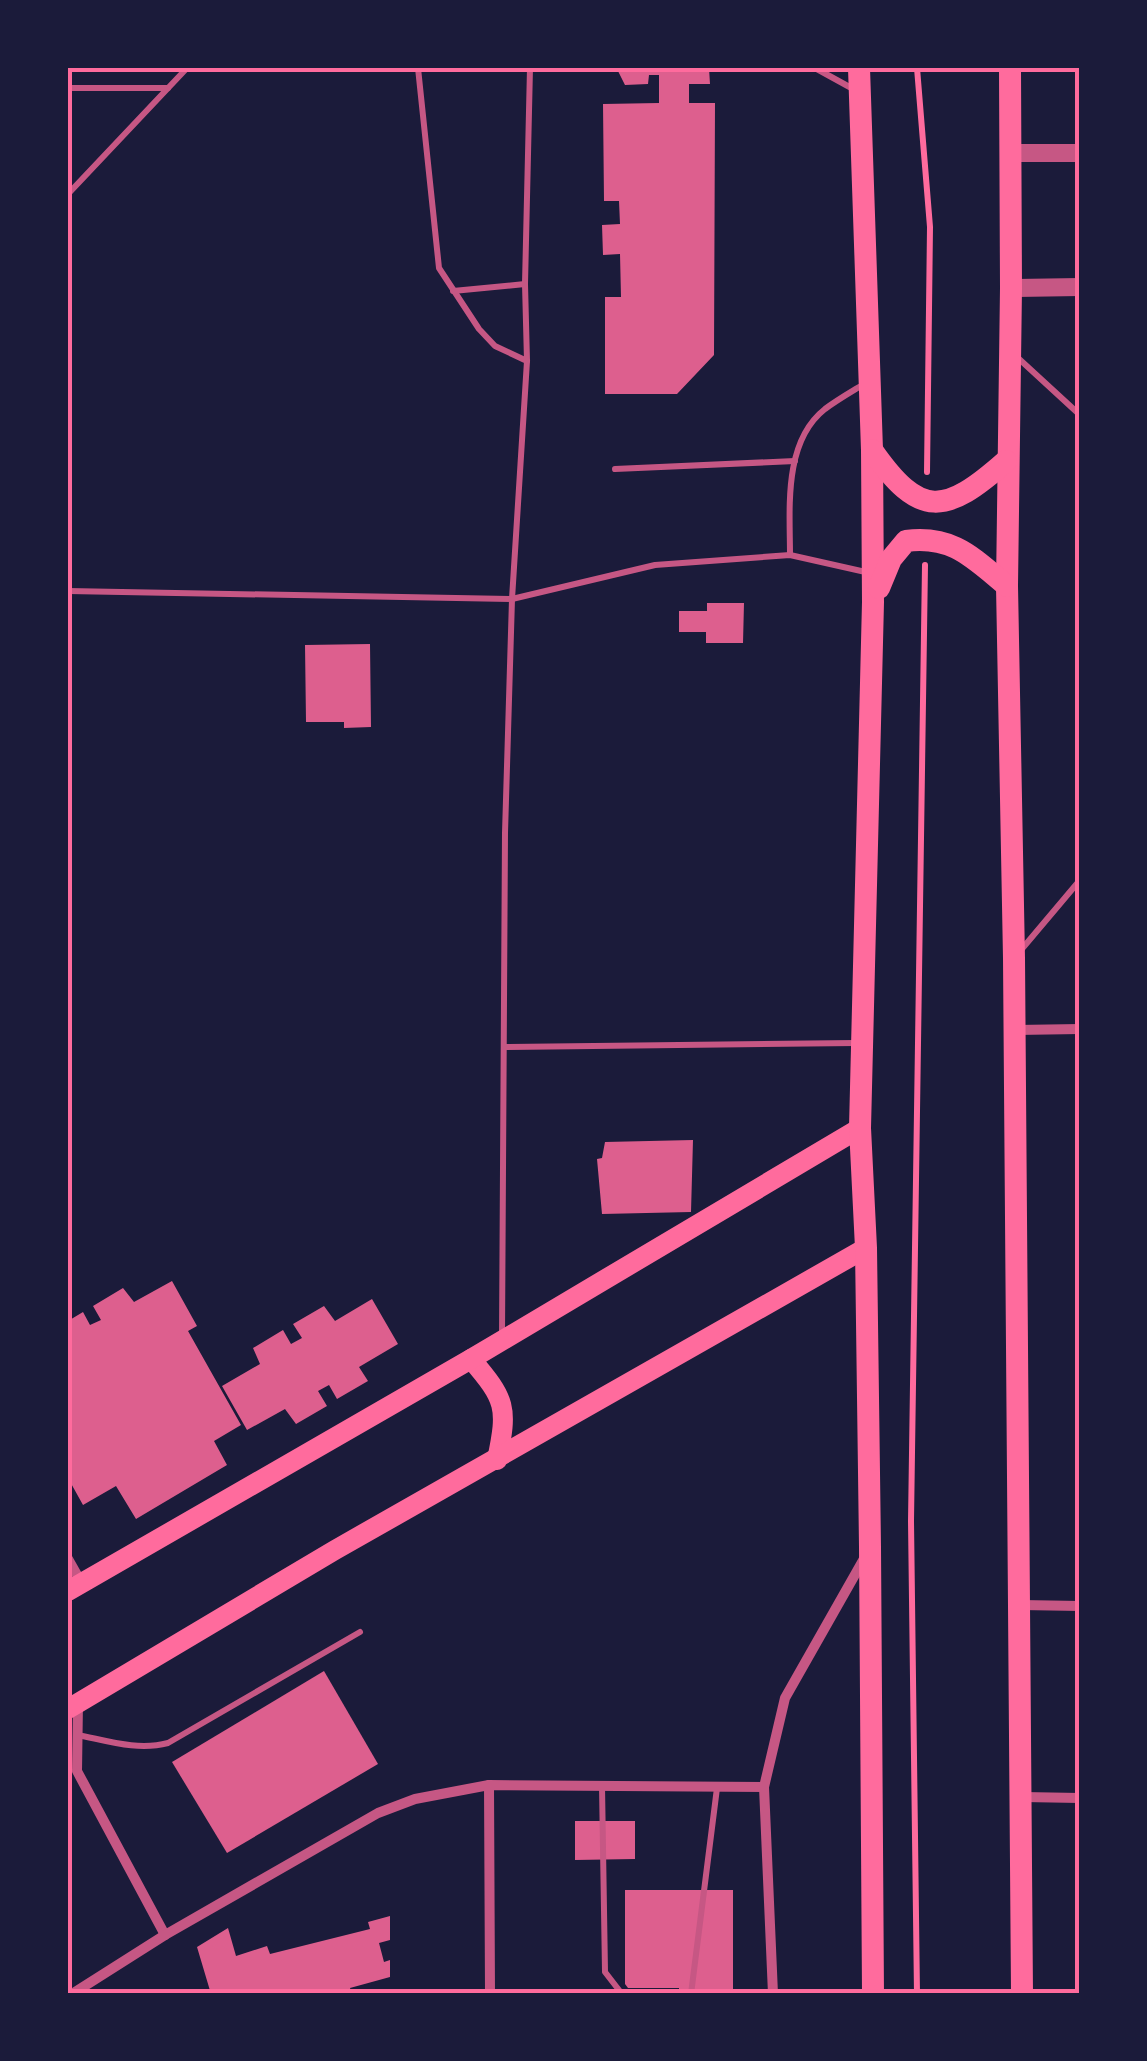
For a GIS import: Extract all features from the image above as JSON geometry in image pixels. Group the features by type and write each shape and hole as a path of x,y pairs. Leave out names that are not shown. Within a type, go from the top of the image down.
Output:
{"highway":[{"path":"859,68 873,574 860,1128 866,1248 873,1994"},
{"path":"1010,68 1006,586 1014,958 1022,1994"},
{"path":"872,450 894,482 911,496 937,502 958,498 977,487 1006,461"},
{"path":"873,602 890,559 906,541 926,538 950,542 1006,586"}],"main road":[{"path":"74,1587 471,1359 860,1128"},
{"path":"73,1706 335,1550 866,1248"},
{"path":"471,1359 496,1389 504,1407 498,1460"}],"street":[{"path":"1011,153 1080,152"},
{"path":"1011,288 1080,287"},
{"path":"1014,1030 1080,1029"},
{"path":"773,1994 764,1787 785,1698 870,1547"},
{"path":"68,1559 74,1587"},
{"path":"1017,1605 1080,1606"},
{"path":"73,1706 78,1736 72,1769 164,1935"},
{"path":"72,1994 164,1935 378,1812 415,1798 489,1786 764,1787"},
{"path":"489,1786 490,1994"},
{"path":"1022,1797 1080,1798"}],"lane":[{"path":"68,194 187,68"},
{"path":"418,68 439,268 495,346 528,362"},
{"path":"502,1340 512,599 528,362 525,284 530,68"},
{"path":"815,68 860,92"},
{"path":"68,88 169,88"},
{"path":"454,291 525,284"},
{"path":"1008,349 1080,416"},
{"path":"790,555 790,475 798,448 821,411 870,381"},
{"path":"615,469 795,461"},
{"path":"68,590 512,599 655,565 790,555 873,574"},
{"path":"1014,958 1080,880"},
{"path":"504,1047 862,1042"},
{"path":"78,1736 136,1746 168,1743 360,1632"},
{"path":"602,1786 605,1972 622,1994"},
{"path":"691,1994 717,1786"}],"path":[{"path":"916,68 930,227 926,499"},
{"path":"917,1994 911,1521 926,538"}],"building":[{"path":"590,68 709,68 710,84 689,84 689,103 715,103 714,355 677,394 605,394 605,297 621,297 620,254 603,255 602,225 620,224 619,201 604,201 603,104 659,103 659,75 649,75 648,84 625,85 618,71"},
{"path":"707,603 744,603 743,643 706,643 706,632 679,632 679,611 707,611"},
{"path":"370,644 371,727 344,728 344,722 306,722 305,645"},
{"path":"693,1140 691,1212 602,1214 597,1159 602,1158 605,1142"},
{"path":"172,1281 197,1326 188,1331 241,1425 214,1441 227,1465 136,1519 116,1486 83,1505 68,1478 68,1321 83,1312 90,1325 101,1320 93,1306 123,1288 134,1302"},
{"path":"372,1299 398,1344 359,1367 368,1381 337,1399 329,1385 318,1391 327,1406 296,1424 285,1409 247,1430 222,1386 260,1364 253,1348 283,1330 291,1344 302,1338 293,1324 324,1306 335,1321"},
{"path":"324,1671 378,1764 227,1853 172,1762"},
{"path":"575,1821 635,1821 635,1859 575,1860"},
{"path":"625,1890 733,1890 733,1994 679,1994 679,1988 628,1988"},
{"path":"390,1916 390,1940 379,1943 384,1962 390,1960 390,1977 350,1988 352,1994 211,1994 197,1947 228,1928 236,1956 267,1946 270,1954 370,1929 368,1922"}]}
